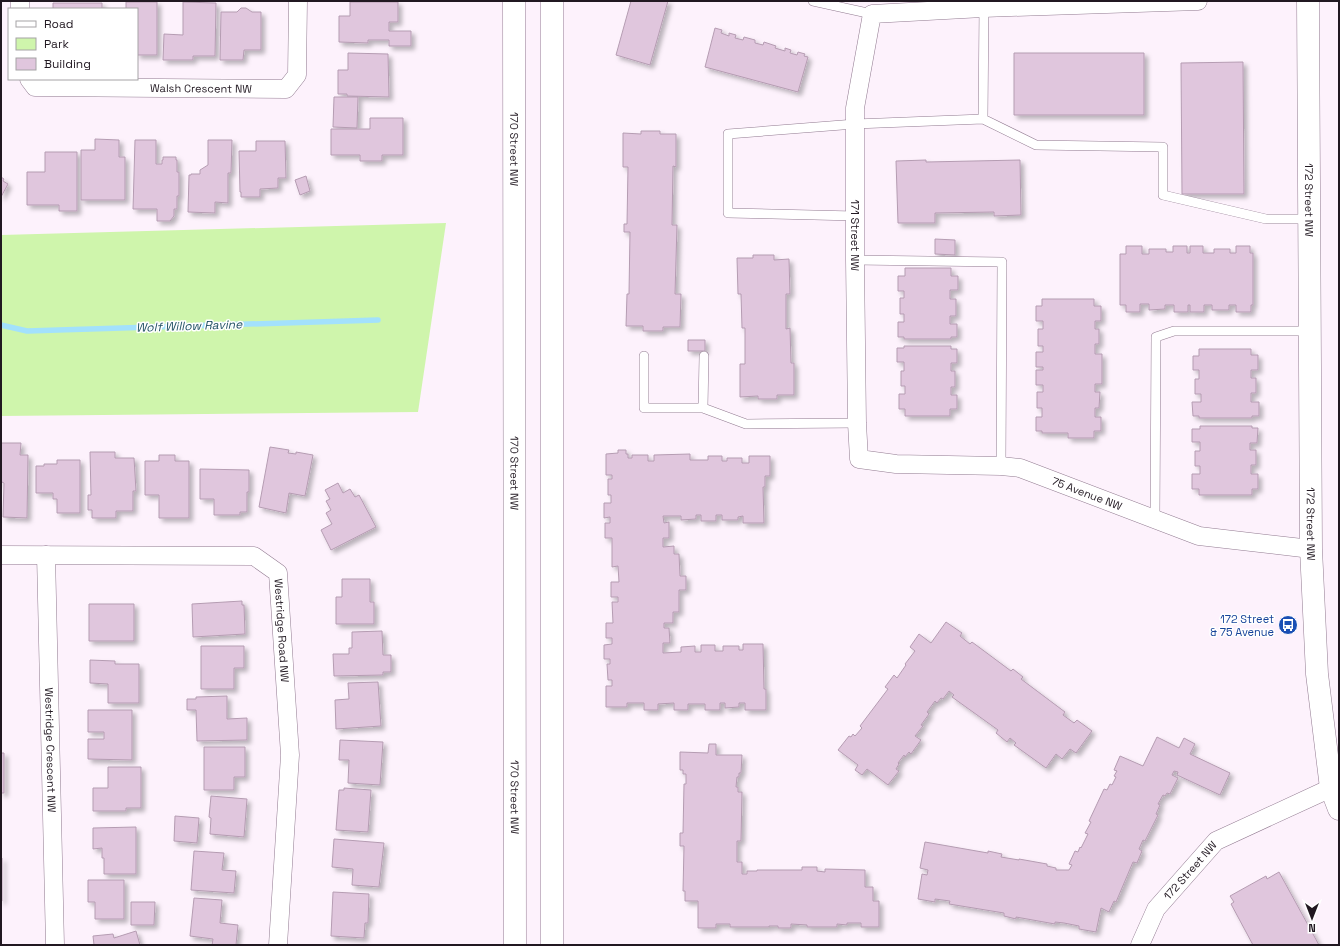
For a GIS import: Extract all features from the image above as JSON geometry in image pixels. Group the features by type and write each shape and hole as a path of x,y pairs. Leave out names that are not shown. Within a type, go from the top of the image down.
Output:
{"main road":[{"name":"170 Street NW","path":"514,1 515,945"},
{"path":"552,1 552,945"},
{"name":"172 Street NW","path":"1308,1 1311,549 1317,674 1331,788"},
{"path":"1331,788 1339,809"}],"street":[{"name":"Walsh Crescent NW","path":"30,80 34,87 286,89 297,75 298,1"},
{"path":"872,14 984,4 1198,1"},
{"name":"171 Street NW","path":"859,458 857,423 855,260 855,108 872,14"},
{"name":"75 Avenue NW","path":"859,458 896,464 1001,466 1020,468 1199,536 1311,549"},
{"name":"Westridge Road NW","path":"1,555 254,556 278,573 290,755 278,945"},
{"name":"Westridge Crescent NW","path":"46,555 55,945"},
{"name":"172 Street NW","path":"1140,945 1156,909 1216,841 1331,788"}],"lane":[{"path":"813,1 872,14"},
{"path":"983,119 984,4"},
{"path":"855,216 728,213 728,134 855,124 983,119 1036,145 1163,147 1163,196 1266,219 1309,219"},
{"path":"855,260 1002,262 1001,466"},
{"path":"1155,519 1156,336 1174,331 1310,330"},
{"path":"644,356 644,408 703,408 746,424 857,423"},
{"path":"703,408 704,356"}],"green space":[{"path":"446,223 418,412 1,416 1,235"}],"building":[{"path":"631,1 668,1 650,65 616,55"},
{"path":"126,2 157,2 157,55 138,55 138,8 126,8"},
{"path":"183,2 216,3 215,56 193,56 193,60 163,60 164,34 183,35"},
{"path":"350,2 398,2 398,22 389,22 389,31 411,31 411,46 389,46 389,40 368,40 368,43 339,42 339,16 350,16"},
{"path":"53,3 102,3 102,8 53,8"},
{"path":"241,8 246,8 252,12 261,12 261,50 244,50 243,60 220,60 221,12 237,12"},
{"path":"715,28 722,30 721,33 729,36 729,33 736,35 735,38 743,40 744,37 755,40 755,43 763,45 764,42 785,51 785,48 791,50 790,53 797,55 798,52 805,54 804,56 808,57 798,92 705,67"},
{"path":"348,53 388,54 389,97 347,96 347,94 338,94 338,70 348,70"},
{"path":"1014,53 1144,53 1144,115 1014,115"},
{"path":"1243,62 1244,194 1182,194 1181,63"},
{"path":"334,97 358,97 357,128 333,127"},
{"path":"370,118 403,118 403,155 382,155 382,161 360,161 360,155 331,155 331,129 370,129"},
{"path":"641,131 660,131 660,134 676,134 676,167 673,166 672,225 677,225 675,294 681,294 680,327 663,327 663,331 643,331 643,326 626,326 627,294 629,294 630,232 624,232 624,224 627,224 628,167 623,167 623,133 641,134"},
{"path":"95,139 119,140 119,157 125,157 125,200 81,200 81,150 95,150"},
{"path":"135,140 156,140 156,164 162,164 163,157 176,157 177,172 179,172 179,196 177,196 177,209 174,209 174,216 170,221 157,221 157,209 133,209"},
{"path":"208,140 232,140 231,173 228,173 228,203 215,202 215,213 188,212 189,175 200,174 200,170 208,165"},
{"path":"256,141 285,141 286,178 278,178 278,188 260,189 260,197 241,197 239,151 256,151"},
{"path":"45,152 77,152 77,211 59,211 59,205 27,205 27,172 45,172"},
{"path":"926,160 926,162 1020,160 1021,215 994,216 994,212 935,213 935,223 898,223 896,161"},
{"path":"306,176 310,191 300,195 295,180"},
{"path":"1,177 4,179 3,181 8,184 1,197"},
{"path":"935,239 955,240 955,255 935,254"},
{"path":"1126,246 1142,246 1142,254 1149,254 1149,249 1166,249 1166,252 1173,252 1173,246 1187,246 1187,253 1190,253 1190,246 1203,246 1203,253 1214,253 1214,249 1230,249 1230,253 1236,253 1236,246 1250,246 1250,253 1253,253 1253,305 1251,305 1251,312 1236,312 1236,305 1229,305 1229,310 1212,310 1212,305 1204,305 1204,312 1190,312 1190,305 1188,305 1188,312 1174,312 1174,305 1165,305 1165,309 1149,310 1149,304 1140,304 1140,312 1126,312 1126,305 1120,305 1120,254 1126,254"},
{"path":"753,255 774,255 774,260 789,259 790,294 786,294 786,329 790,328 791,363 794,363 794,395 777,395 777,399 758,399 758,396 740,397 740,364 745,364 745,328 742,328 741,294 738,294 737,258 753,258"},
{"path":"905,268 951,268 951,276 958,276 958,290 950,290 950,299 956,299 956,316 950,316 950,324 957,324 957,337 951,337 951,339 904,339 904,337 898,337 898,322 904,322 904,314 900,314 900,298 904,298 904,291 898,291 898,276 905,276"},
{"path":"1042,299 1094,299 1094,306 1101,306 1101,321 1095,321 1095,329 1099,329 1099,344 1095,344 1095,354 1102,354 1102,384 1095,384 1095,392 1100,392 1099,408 1095,408 1095,417 1101,417 1101,431 1094,431 1094,438 1068,438 1068,433 1042,433 1042,431 1036,431 1036,417 1042,417 1042,408 1037,408 1037,392 1043,392 1043,385 1036,385 1036,370 1043,370 1043,367 1036,367 1036,352 1043,352 1043,346 1038,346 1038,329 1043,329 1043,321 1036,321 1036,306 1042,306"},
{"path":"688,340 705,340 705,351 688,351"},
{"path":"904,346 951,346 951,349 957,349 957,363 951,363 951,371 955,371 955,387 951,387 951,395 957,395 957,409 950,409 950,416 905,416 905,409 899,409 899,394 905,394 905,386 901,386 901,371 904,371 904,362 897,362 897,348 904,348"},
{"path":"1199,349 1251,349 1251,355 1258,355 1258,370 1251,370 1251,378 1256,378 1256,393 1251,393 1251,402 1259,402 1259,416 1252,416 1252,418 1199,418 1199,416 1193,416 1192,402 1201,402 1201,394 1195,394 1195,379 1199,379 1199,370 1193,370 1193,356 1199,356"},
{"path":"1200,426 1252,426 1252,428 1258,428 1257,443 1250,443 1250,450 1256,450 1256,465 1251,465 1251,474 1258,474 1258,489 1252,489 1252,495 1199,495 1199,489 1192,489 1192,474 1200,474 1200,466 1195,466 1195,451 1200,451 1200,442 1192,442 1192,429 1200,429"},
{"path":"1,443 21,443 20,455 28,455 27,518 3,517 4,483 2,482 1,485"},
{"path":"270,447 289,450 288,453 296,454 296,452 313,455 305,496 289,493 286,513 259,507"},
{"path":"618,450 626,450 628,458 632,458 632,455 648,455 648,461 654,461 654,455 690,454 690,460 708,460 708,456 722,456 722,461 727,461 727,458 742,458 742,463 749,463 749,456 770,456 770,476 765,476 765,487 763,487 764,523 743,523 743,516 738,517 738,520 722,520 722,515 716,515 716,521 701,521 701,515 696,515 696,519 681,520 681,516 663,516 664,523 669,522 669,538 663,538 663,547 674,546 674,554 679,554 680,576 686,576 686,590 679,590 679,612 673,612 673,623 664,623 664,628 669,628 670,643 663,643 663,653 681,652 681,647 695,646 695,652 701,652 701,645 715,645 715,651 723,651 723,646 739,646 739,650 743,650 743,644 763,644 766,710 745,710 745,703 739,703 739,707 725,708 725,703 720,703 720,710 705,710 705,704 688,704 688,710 674,710 674,703 658,704 658,710 644,710 644,703 627,703 627,707 606,707 606,686 612,686 612,680 608,680 607,664 610,664 610,659 604,659 604,645 612,644 612,638 606,638 606,623 613,623 612,602 618,602 618,597 611,597 611,582 619,582 618,566 612,567 612,538 605,538 605,523 610,523 610,517 604,518 604,503 611,503 611,495 608,495 608,479 612,479 612,475 606,475 606,454 618,453"},
{"path":"90,452 115,452 115,458 134,458 136,491 133,491 133,511 116,511 116,518 92,518 92,510 88,510 88,495 91,495"},
{"path":"159,455 175,455 175,461 189,461 189,518 159,518 159,495 145,495 145,461 159,461"},
{"path":"57,460 80,460 80,513 57,513 57,499 53,499 53,493 36,493 36,466 44,466 44,464 57,464"},
{"path":"200,469 249,470 247,512 240,512 240,515 214,515 214,499 200,499"},
{"path":"338,483 343,493 350,489 355,497 359,495 376,527 331,550 321,530 332,524 326,513 331,510 326,501 330,499 325,490"},
{"path":"342,579 370,579 370,602 374,602 374,624 336,624 336,597 342,597"},
{"path":"242,601 242,605 244,605 245,634 193,637 192,604"},
{"path":"89,604 134,604 134,641 89,641"},
{"path":"946,622 962,633 960,636 970,644 972,642 1011,671 1013,669 1023,677 1021,679 1065,712 1063,715 1074,723 1077,720 1092,731 1076,753 1070,749 1062,759 1056,754 1046,768 1014,745 1016,743 1010,738 1007,742 996,733 998,730 952,697 954,695 949,691 943,699 941,698 937,703 935,701 927,712 929,714 921,725 923,726 915,736 921,740 911,754 909,752 905,757 904,755 898,763 899,764 896,769 899,771 888,785 867,769 862,775 855,770 858,765 838,750 849,736 851,737 853,734 855,736 862,728 860,726 888,689 885,687 894,675 897,678 915,651 910,647 919,634 931,643"},
{"path":"382,631 383,655 391,655 391,672 383,672 383,675 334,676 333,654 349,654 349,648 352,648 352,632"},
{"path":"201,646 244,646 244,668 234,668 234,689 201,689"},
{"path":"90,660 115,661 115,664 139,664 139,703 108,703 108,684 90,683"},
{"path":"378,682 381,726 336,729 335,700 349,699 348,683"},
{"path":"227,696 227,719 247,718 247,740 197,741 196,710 187,710 187,699 196,699 196,697"},
{"path":"88,710 132,710 132,760 88,759 88,739 104,739 104,732 88,732"},
{"path":"1157,737 1179,748 1184,738 1195,744 1190,754 1230,773 1220,795 1177,775 1178,772 1174,771 1172,775 1178,778 1170,794 1167,793 1165,796 1163,795 1158,804 1160,805 1156,814 1158,815 1145,841 1143,840 1139,849 1142,851 1137,863 1133,862 1116,902 1114,901 1109,912 1101,908 1096,932 1079,929 1079,926 1064,923 1055,922 1055,924 1016,917 1016,919 1004,916 1004,913 949,904 950,901 935,899 935,902 918,899 922,874 927,875 928,870 920,868 925,842 988,853 988,851 1002,854 1001,857 1047,864 1047,866 1056,868 1056,870 1069,870 1072,865 1069,864 1075,851 1078,852 1088,834 1085,833 1091,822 1089,821 1104,789 1107,790 1110,784 1112,785 1116,777 1114,776 1117,771 1114,770 1120,756 1143,766"},
{"path":"340,740 383,742 380,785 348,783 349,760 339,760"},
{"path":"709,744 716,744 716,755 742,755 741,773 739,773 739,777 737,777 736,787 738,787 738,792 742,792 741,841 737,841 737,862 742,862 742,874 747,874 747,871 757,870 802,870 802,867 817,867 817,871 825,872 825,869 865,870 865,887 873,887 873,901 879,901 879,927 861,927 861,923 847,923 847,925 837,924 837,927 807,927 807,925 791,924 791,928 778,928 778,926 730,927 730,924 716,924 716,928 698,928 698,901 685,901 685,891 683,891 684,846 680,846 680,833 683,833 684,784 686,784 686,774 683,774 683,770 680,770 680,752 708,753"},
{"path":"204,747 245,747 245,777 234,777 234,790 204,790"},
{"path":"1,753 4,753 4,793 1,793"},
{"path":"108,767 141,767 141,808 126,808 126,811 93,811 93,788 108,788"},
{"path":"344,788 371,790 368,832 336,830 339,790 344,790"},
{"path":"211,796 247,799 244,837 210,834 211,818 209,817"},
{"path":"175,816 199,818 197,843 174,841"},
{"path":"136,827 136,874 104,874 104,858 102,858 102,848 93,849 93,828"},
{"path":"334,839 384,843 379,887 352,885 353,869 332,867"},
{"path":"194,851 224,853 222,870 236,871 234,893 191,890"},
{"path":"2,858 2,901 1,901"},
{"path":"1279,872 1319,945 1253,945 1231,904 1234,902 1230,896 1266,876 1267,879"},
{"path":"88,880 124,880 124,919 95,919 95,902 88,902"},
{"path":"333,892 369,894 368,923 365,923 364,938 331,936"},
{"path":"194,898 222,900 220,923 238,925 236,945 212,945 213,939 190,936"},
{"path":"131,902 155,902 154,925 131,925"},
{"path":"136,931 140,945 94,945 93,936 113,934 114,938"}],"waterway":[{"name":"Wolf Willow Ravine","path":"1,325 27,331 378,320"}],"place":[{"name":"172 Street & 75 Avenue","path":"1288,625"}]}
